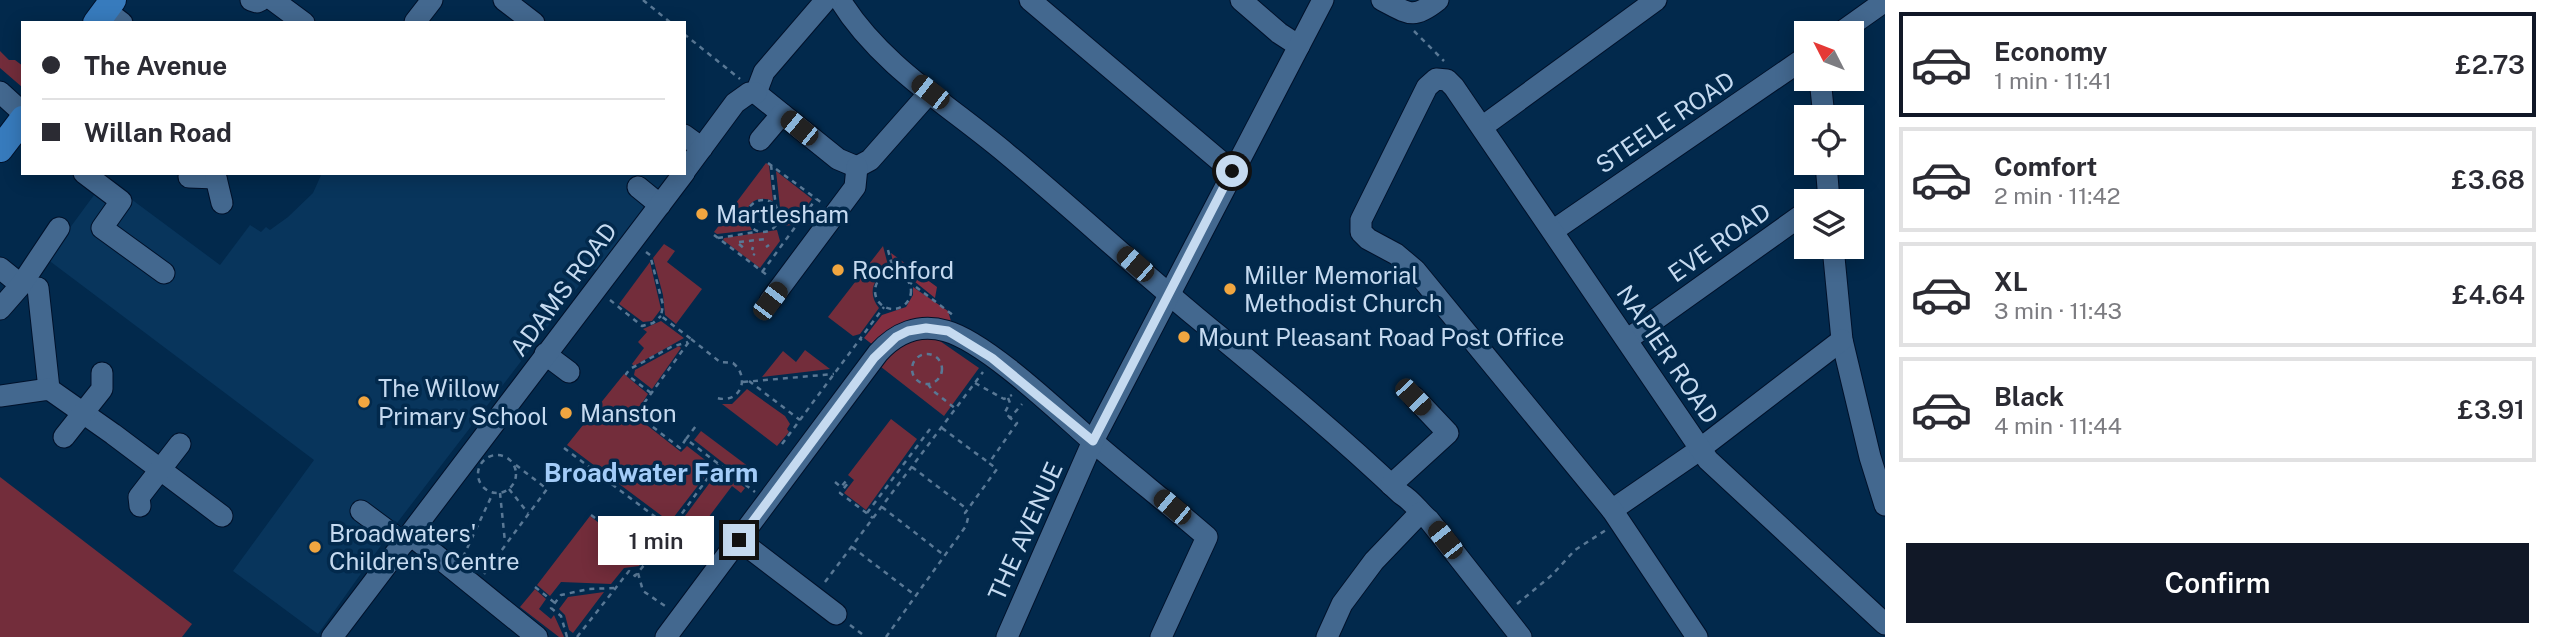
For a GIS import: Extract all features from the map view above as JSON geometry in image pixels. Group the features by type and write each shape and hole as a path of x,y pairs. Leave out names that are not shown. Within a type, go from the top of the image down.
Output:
{"main road":[{"path":"0,149 21,122"}],"street":[{"path":"251,0 261,0"},
{"path":"273,0 301,21"},
{"path":"416,21 432,0"},
{"path":"504,0 531,21"},
{"path":"1030,0 1232,171"},
{"path":"1241,0 1279,33 1299,46"},
{"name":"THE AVENUE","path":"1007,637 1093,441 1323,0"},
{"path":"1382,0 1404,12 1421,13 1438,0"},
{"path":"1482,127 1656,0"},
{"path":"1856,21 1885,1"},
{"path":"822,4 845,7 881,50 1005,152 1410,499 1420,513 1430,520 1521,637"},
{"name":"ADAMS ROAD","path":"686,170 735,103 752,93 764,72 822,4"},
{"name":"STEELE ROAD","path":"1554,230 1794,65"},
{"path":"1447,80 1437,79 1427,88 1361,220 1361,232 1396,254 1415,270 1615,516 1697,637"},
{"name":"NAPIER ROAD","path":"1447,80 1554,230 1700,449 1885,624"},
{"path":"0,92 21,120"},
{"path":"857,167 870,160 930,92"},
{"path":"752,93 838,159 857,167"},
{"path":"760,140 782,114"},
{"path":"686,136 702,148"},
{"path":"776,294 855,187 857,167"},
{"path":"87,175 121,201 102,228 164,273"},
{"name":"ADAMS ROAD","path":"332,637 682,175"},
{"path":"189,177 218,176 222,203"},
{"path":"638,187 660,205"},
{"name":"EVE ROAD","path":"1628,339 1794,221"},
{"path":"49,389 31,297 59,228"},
{"path":"1834,259 1842,340 1870,457 1885,505"},
{"path":"0,268 31,297"},
{"path":"0,309 31,297"},
{"path":"666,637 767,501 781,460 878,353 896,337 908,331 926,328 948,331 992,358 1207,537 1161,637"},
{"path":"1615,516 1842,340"},
{"path":"545,354 569,372"},
{"path":"64,437 103,389 102,373"},
{"path":"0,396 49,389 222,516"},
{"path":"1391,485 1448,433 1413,397"},
{"path":"140,506 139,497 180,444"},
{"path":"360,512 407,539 476,585 537,637"},
{"path":"1327,637 1342,604 1374,561 1420,513"},
{"path":"739,540 836,614"}],"path":[{"path":"643,0 669,21"},
{"path":"1404,12 1413,30 1447,65 1447,80"},
{"path":"686,36 745,82 752,93"},
{"path":"721,238 770,230 776,225 779,217 770,164 835,213"},
{"path":"762,272 817,199"},
{"path":"760,231 753,227 748,216 751,206 759,201 775,205"},
{"path":"757,212 775,205"},
{"path":"751,206 757,212 759,220"},
{"path":"767,210 770,217 768,219"},
{"path":"768,219 776,225"},
{"path":"759,220 768,219"},
{"path":"753,227 759,220"},
{"path":"755,232 755,241"},
{"path":"714,235 762,272 776,294"},
{"path":"746,250 739,243 766,239"},
{"path":"596,289 642,326 653,323 661,316 663,305 650,255 632,241"},
{"path":"888,250 894,273"},
{"path":"906,279 910,289 905,304 895,309 884,307 876,298 876,286 883,276 894,273 906,279 957,317 948,331"},
{"path":"781,460 800,420 884,307"},
{"path":"661,316 720,362 731,362 737,366 743,382 733,397 723,400 717,398"},
{"path":"860,339 878,353"},
{"path":"652,394 626,374 630,369 671,347 690,341"},
{"path":"690,341 636,414 680,448 696,426"},
{"path":"928,384 937,379 941,365 935,357 926,354 914,361 912,370 919,382 928,384 957,409"},
{"path":"814,597 957,409 992,358"},
{"path":"743,382 834,374"},
{"path":"749,382 800,420"},
{"path":"975,383 1004,399 1028,387"},
{"path":"1010,418 1028,387"},
{"path":"989,463 1017,423 1005,412 1010,403 1008,398"},
{"path":"886,637 966,526 967,509 997,469 942,428"},
{"path":"867,513 930,429"},
{"path":"687,439 767,501"},
{"path":"564,448 670,528"},
{"path":"476,585 547,489 512,462 503,456 495,455 482,462 478,471 484,489 500,494 509,489 517,478 512,462"},
{"path":"577,637 629,571 635,576 638,573 718,464"},
{"path":"912,467 967,509"},
{"path":"835,482 841,487 846,481 848,483 840,493 873,518"},
{"path":"509,489 528,513"},
{"path":"459,566 493,493"},
{"path":"500,494 505,544"},
{"path":"882,507 945,556"},
{"path":"591,515 649,558"},
{"path":"1503,614 1552,575 1574,550 1615,516"},
{"path":"852,547 916,596"},
{"path":"638,573 643,591 680,618"},
{"path":"535,587 555,603"},
{"path":"567,637 561,616 551,608 561,595 589,589 614,588"}],"shaded area":[{"path":"0,51 9,60 15,60 21,64 21,86 0,68"},
{"path":"766,163 769,165 773,201 758,199 748,207 746,218 752,230 717,234 714,232"},
{"path":"776,171 812,199 793,225 782,226"},
{"name":"The Willow Primary School","path":"96,175 99,175 220,265 250,225 261,232 266,227 270,230 313,193 321,175 669,175 598,270 593,269 585,278 397,523 318,634 233,571 314,460 47,259 97,191"},
{"path":"777,230 780,241 760,268 723,240 724,238"},
{"path":"664,244 675,251 667,262 702,289 676,324 665,315 663,295 653,258"},
{"path":"883,246 889,269 879,277 874,286 873,297 879,308 860,334 853,336 828,317"},
{"path":"891,253 937,287 935,298 904,273 895,270"},
{"path":"650,262 661,309 652,321 643,322 619,304"},
{"path":"913,287 948,311 951,321 926,318 909,321 873,345 864,338 882,315 906,307 913,295"},
{"path":"661,321 684,338 634,366 632,364 644,348 638,342 647,332 643,329"},
{"path":"909,339 937,339 979,368 944,416 876,363"},
{"path":"679,346 681,348 652,389 634,375 635,370"},
{"path":"805,350 830,369 762,377 783,351 796,362"},
{"path":"624,374 648,394 634,415 681,452 687,446 713,466 670,522 567,445"},
{"path":"747,389 785,416 790,424 787,429 789,432 777,446 722,404 732,404"},
{"path":"891,419 917,439 866,510 844,493 854,480 848,475"},
{"path":"701,431 757,473 749,483 694,440"},
{"path":"720,469 745,488 741,493 732,486 696,534 667,540"},
{"path":"0,477 192,624 182,637 0,637"},
{"path":"590,516 644,558 639,566 624,568 611,584 561,582 550,596 537,585"},
{"path":"535,589 546,599 539,609 551,619 554,615 564,637 559,637 520,607"},
{"path":"604,592 573,633 569,630 565,615 559,609 568,597"}],"place":[{"name":"Martlesham","path":"702,214"},
{"name":"Rochford","path":"838,270"},
{"name":"Miller Memorial Methodist Church","path":"1230,289"},
{"name":"Mount Pleasant Road Post Office","path":"1184,337"},
{"name":"The Willow Primary School","path":"364,402"},
{"name":"Manston","path":"566,413"},
{"name":"Broadwaters' Children's Centre","path":"315,547"}],"district":[{"name":"Broadwater Farm","path":"651,472"}],"route":[{"path":"739,540 874,358 896,337 918,328 948,331 976,346 1093,441 1232,171"}]}
